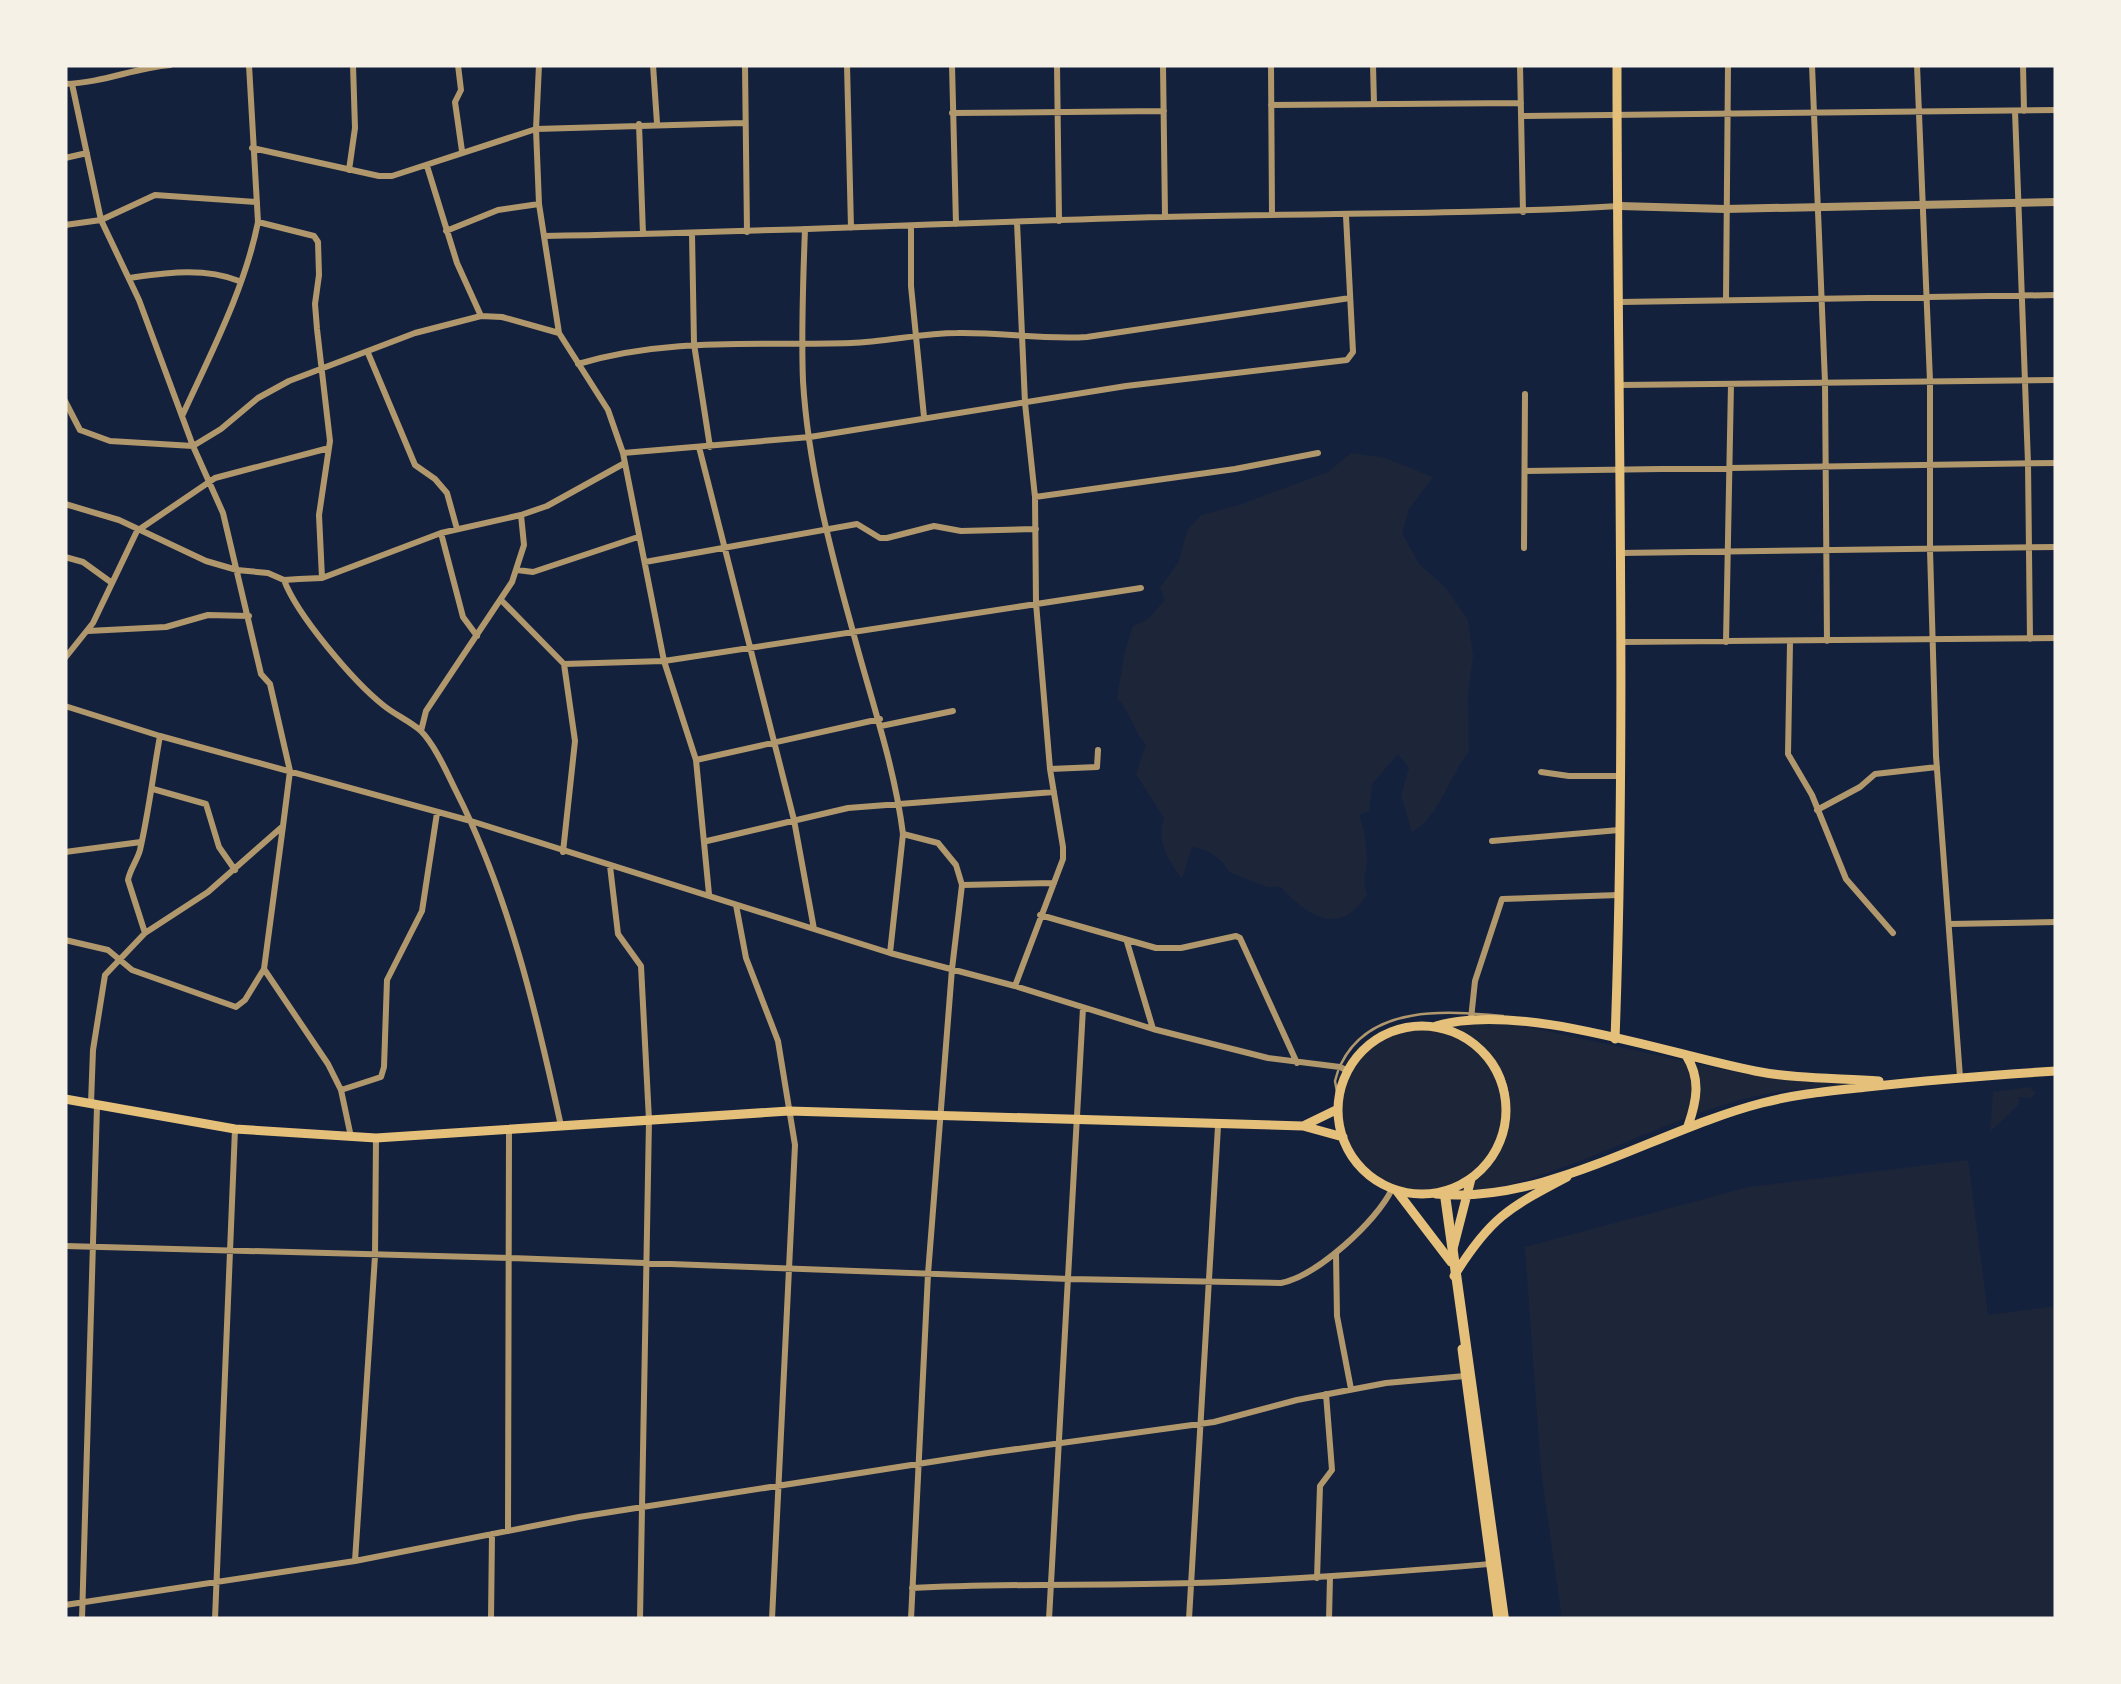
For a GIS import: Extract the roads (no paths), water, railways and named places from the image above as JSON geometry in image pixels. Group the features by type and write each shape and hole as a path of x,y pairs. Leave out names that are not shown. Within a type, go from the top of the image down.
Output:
{"main road":[{"path":"1615,1035 1620,830 1621,384 1617,65"},
{"path":"1433,1027 1471,1016 1512,1020 1615,1035 1759,1072 1896,1083"},
{"path":"1440,1194 1471,1179 1498,1149 1506,1108 1503,1087 1482,1050 1465,1038 1433,1027 1398,1030 1378,1039 1344,1069 1339,1106 1343,1137 1362,1168 1394,1190 1452,1262"},
{"path":"1686,1054 1697,1095 1688,1126"},
{"path":"1394,1190 1467,1197 1516,1188 1595,1164 1688,1126 1783,1098 1896,1083 2056,1071"},
{"path":"65,1099 236,1129 376,1138 790,1112 1303,1126 1343,1137"},
{"path":"1303,1126 1339,1106"},
{"path":"1454,1276 1477,1240 1502,1214 1582,1168"},
{"path":"1471,1179 1452,1262 1490,1564 1501,1619"},
{"path":"1440,1194 1501,1619"}],"street":[{"path":"65,940 108,950 146,976 233,1007 245,1000 264,969 290,771 270,684 260,674 223,512 193,446 129,278 101,220 69,84 124,76 143,66 170,65"},
{"path":"182,415 214,348 258,222 249,65"},
{"path":"348,170 355,128 353,65"},
{"path":"458,65 461,90 455,102 462,152"},
{"path":"539,65 539,204 559,333 608,410 623,453 664,661 696,760 709,894"},
{"path":"653,65 658,123"},
{"path":"745,65 747,232"},
{"path":"847,65 851,228"},
{"path":"952,65 956,224"},
{"path":"1057,65 1060,220"},
{"path":"1163,65 1165,217"},
{"path":"1271,65 1272,215"},
{"path":"1373,65 1374,104"},
{"path":"1520,65 1523,212"},
{"path":"1726,300 1728,65"},
{"path":"1812,65 1825,382 1827,641"},
{"path":"1917,65 1930,381 1930,550 1937,767 1960,1078"},
{"path":"2023,65 2024,111"},
{"path":"1271,106 1520,103"},
{"path":"1521,116 2056,110"},
{"path":"952,113 1164,111"},
{"path":"2014,111 2026,380 2030,639"},
{"path":"252,148 392,176 536,129 744,122"},
{"path":"639,124 642,234"},
{"path":"65,158 87,153"},
{"path":"427,166 446,231 481,316"},
{"path":"65,225 101,220 155,195 258,202"},
{"path":"544,236 911,228 1165,217 1523,212 1620,206 1816,208 2056,202"},
{"path":"446,231 498,210 539,204"},
{"path":"623,453 810,436 1126,386 1350,358 1353,352 1346,216"},
{"path":"258,222 317,238 319,276 315,304 330,448 318,515 322,578"},
{"path":"1015,986 1063,859 1064,847 1050,768 1036,603 1035,498 1017,222"},
{"path":"911,228 914,338 924,417"},
{"path":"805,229 803,380 810,436 827,528 852,631 880,722 903,834 890,952"},
{"path":"692,234 694,344 710,447"},
{"path":"129,278 188,272 239,280"},
{"path":"1620,302 2056,295"},
{"path":"578,364 634,349 694,344 803,344 960,332 1024,338 1087,337 1350,298"},
{"path":"65,401 80,430 95,436 150,446 193,446 276,388 414,332 481,316 559,333"},
{"path":"368,352 415,464 447,494 457,529"},
{"path":"1621,384 2056,380"},
{"path":"1726,643 1731,384"},
{"path":"1524,548 1525,394"},
{"path":"699,447 775,740 814,929"},
{"path":"65,658 87,631 137,531 210,482 330,448"},
{"path":"1035,498 1318,453"},
{"path":"1525,471 2056,463"},
{"path":"65,504 120,520 178,550 237,570 268,573 284,580 322,578 441,532 547,506 623,464"},
{"path":"421,731 426,710 502,601 517,570 524,545 521,515"},
{"path":"645,562 857,524 880,538 934,526 961,531 1036,529"},
{"path":"441,532 463,617 477,636"},
{"path":"517,570 533,572 638,537"},
{"path":"1620,553 2056,547"},
{"path":"65,557 83,562 112,583"},
{"path":"284,580 296,603 358,680 384,706 421,731 471,821 516,944 561,1128"},
{"path":"564,664 664,661 1141,588"},
{"path":"502,601 564,664 575,742 563,852"},
{"path":"87,631 166,627 208,615 249,616"},
{"path":"1620,642 2056,638"},
{"path":"1790,643 1788,754 1818,810 1846,879 1893,933"},
{"path":"65,706 471,821 814,929 1153,1029 1297,1064 1344,1069"},
{"path":"696,760 775,740 953,711"},
{"path":"145,933 128,880 154,790 152,774 160,736"},
{"path":"1050,768 1097,766 1098,750"},
{"path":"1818,810 1875,774 1937,767"},
{"path":"1540,772 1620,776"},
{"path":"154,790 206,804 219,848 234,870"},
{"path":"706,842 820,812 1054,792"},
{"path":"341,1090 380,1077 384,1067 387,980 422,912 436,813"},
{"path":"82,1619 94,1105 100,994 105,974 145,933 208,892 282,826"},
{"path":"1492,840 1620,830"},
{"path":"903,834 938,843 956,865 962,885 928,1274 910,1619"},
{"path":"65,852 142,842"},
{"path":"610,866 618,934 641,966 649,1120 640,1619"},
{"path":"962,885 1054,883"},
{"path":"1471,1016 1475,982 1502,899 1619,895"},
{"path":"736,904 746,958 778,1041 794,1145 772,1619"},
{"path":"1040,915 1156,948 1240,938 1297,1064"},
{"path":"1949,924 2056,922"},
{"path":"1127,942 1153,1029"},
{"path":"264,969 328,1064 341,1090 351,1136"},
{"path":"1049,1619 1083,1008"},
{"path":"1189,1619 1218,1126"},
{"path":"215,1619 236,1129"},
{"path":"508,1532 509,1131"},
{"path":"354,1562 375,1256 376,1138"},
{"path":"65,1246 1069,1279 1292,1280 1336,1252 1384,1206 1394,1190"},
{"path":"1336,1252 1337,1316 1350,1389"},
{"path":"65,1604 354,1562 579,1517 1235,1418 1350,1389 1465,1376"},
{"path":"1318,1578 1320,1486 1332,1470 1326,1394"},
{"path":"491,1619 492,1534"},
{"path":"912,1588 1318,1578 1490,1564"},
{"path":"1329,1619 1330,1577"}],"lane":[{"path":"1339,1106 1334,1081 1344,1069 1355,1040 1386,1020 1471,1016"}]}
